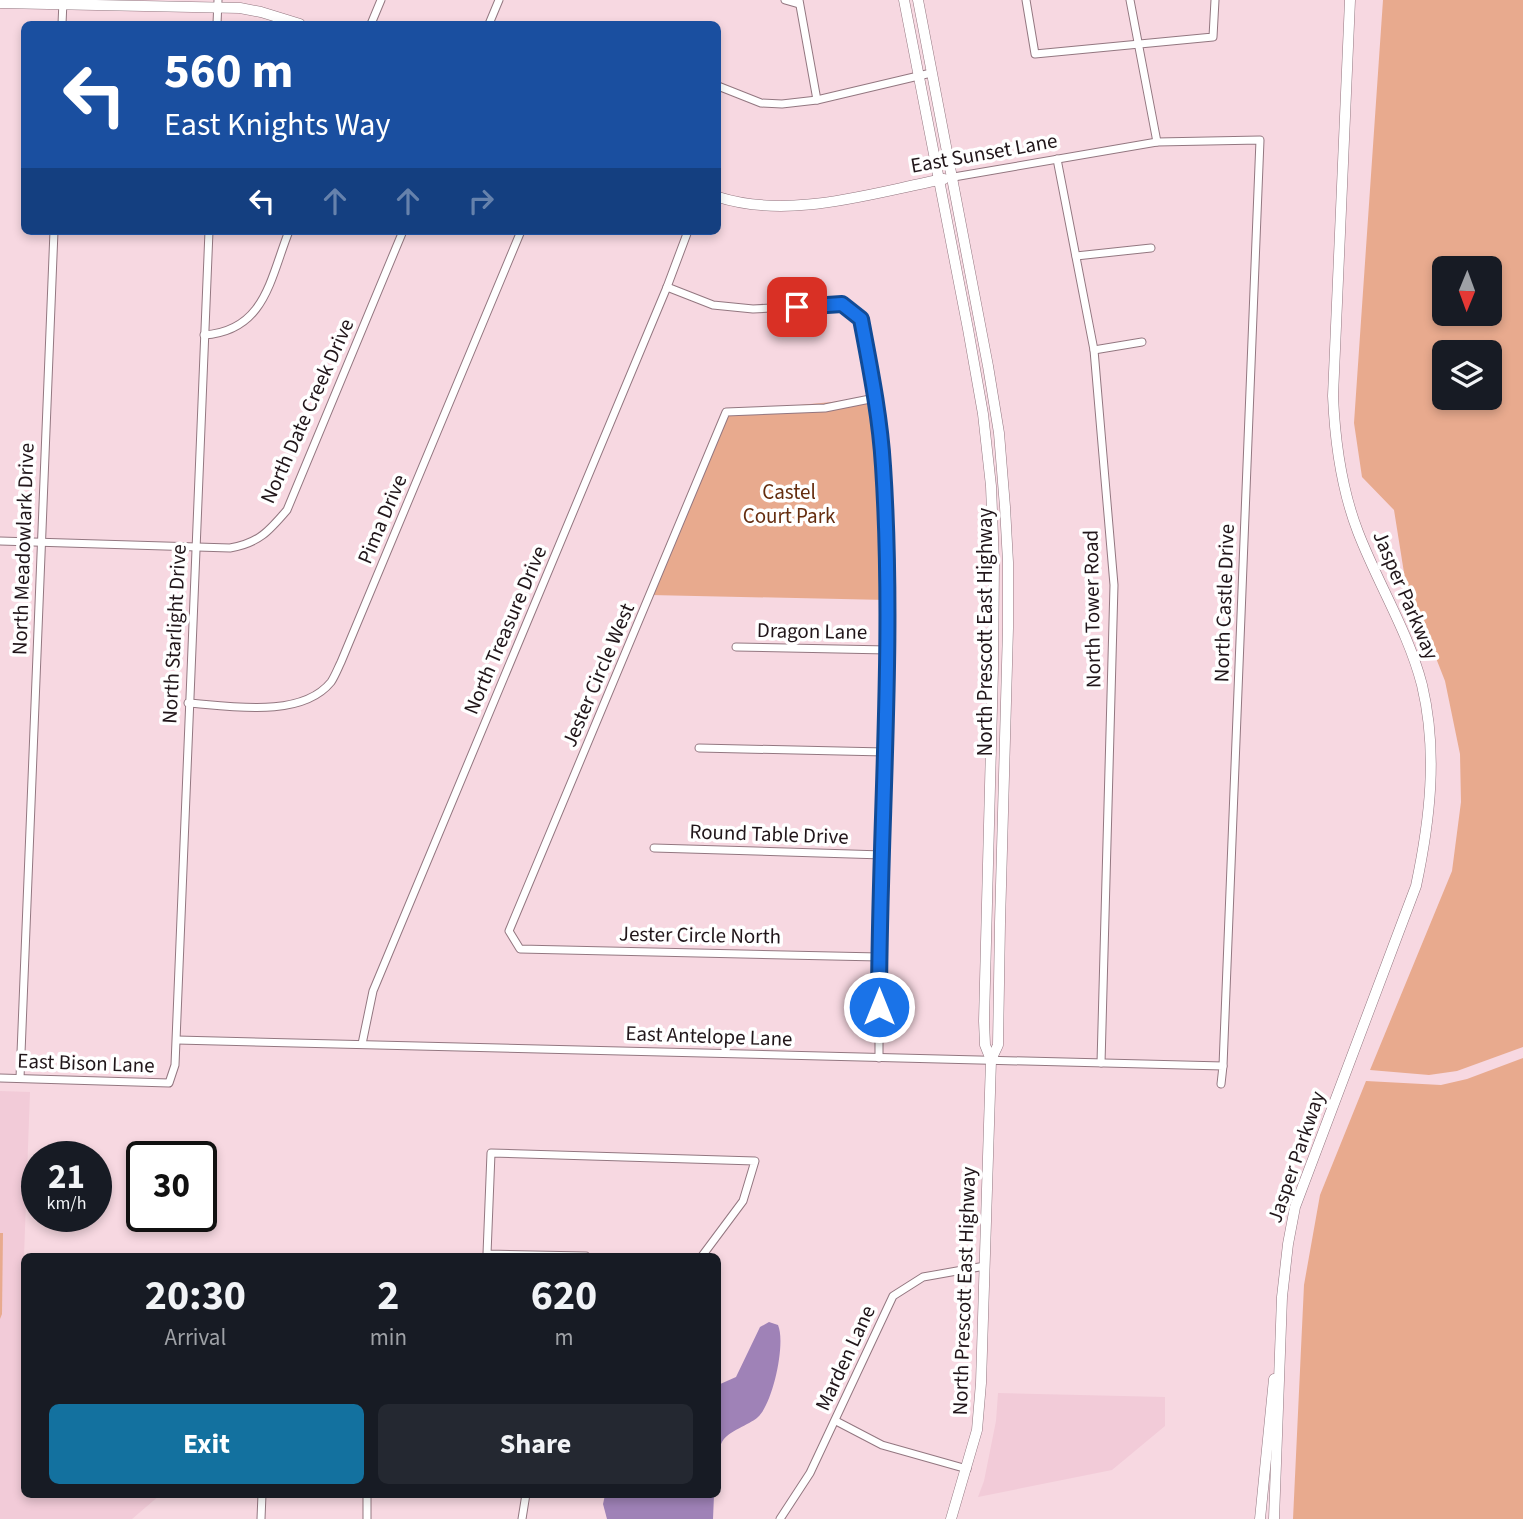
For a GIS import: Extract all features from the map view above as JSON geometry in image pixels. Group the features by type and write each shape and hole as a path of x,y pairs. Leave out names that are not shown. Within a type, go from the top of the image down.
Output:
{"street":[{"path":"373,21 382,0"},
{"path":"490,21 499,0"},
{"path":"785,0 799,2 817,100"},
{"name":"North Prescott East Highway","path":"904,0 988,366 999,433 1008,562 998,1045 991,1060 977,1430 951,1519"},
{"name":"North Prescott East Highway","path":"918,0 983,414 991,494 994,563 992,756 984,1021 985,1045 991,1060"},
{"path":"1026,0 1035,54 1213,37 1215,0"},
{"path":"1130,0 1157,142"},
{"name":"Jasper Parkway","path":"1260,1519 1287,1244 1295,1207 1416,886 1427,834 1431,794 1431,753 1422,685 1395,610 1358,531 1340,469 1334,430 1333,396 1350,0"},
{"path":"62,21 63,2"},
{"path":"0,3 218,4 290,21"},
{"path":"721,87 761,103 782,104 817,100 931,74"},
{"name":"East Sunset Lane","path":"721,198 769,207 803,205 1157,142 1259,140"},
{"name":"North Castle Drive","path":"1223,1066 1259,140"},
{"name":"North Tower Road","path":"1057,159 1094,350 1114,585 1101,1063"},
{"name":"North Meadowlark Drive","path":"20,1079 54,235"},
{"name":"North Starlight Drive","path":"177,1040 208,235"},
{"path":"204,335 223,334 243,324 259,309 287,235"},
{"name":"North Date Creek Drive","path":"0,541 230,548 249,544 268,532 287,510 401,235"},
{"name":"Pima Drive","path":"188,703 281,706 300,702 330,683 519,235"},
{"name":"North Treasure Drive","path":"362,1044 373,991 686,235"},
{"path":"1076,256 1151,248"},
{"path":"667,287 713,305 753,309 842,304 861,319 883,465 888,650 879,957 879,1058"},
{"path":"1094,350 1142,342"},
{"name":"Jester Circle West","path":"520,949 509,931 726,412 825,408 875,398"},
{"path":"991,494 1004,492"},
{"name":"Dragon Lane","path":"736,647 888,650"},
{"path":"699,748 886,752"},
{"path":"992,756 1005,757"},
{"name":"Round Table Drive","path":"654,848 883,855"},
{"name":"Jester Circle North","path":"520,949 879,957"},
{"name":"East Antelope Lane","path":"177,1040 1223,1066"},
{"name":"East Bison Lane","path":"0,1078 169,1083 175,1065 177,1040"},
{"path":"1221,1084 1223,1066"},
{"path":"487,1253 491,1153 755,1161 743,1201 704,1253"},
{"name":"Marden Lane","path":"780,1519 810,1473 893,1296 923,1277 985,1266"},
{"name":"Jasper Parkway","path":"1274,1519 1282,1309"},
{"path":"836,1421 882,1445 967,1469"},
{"path":"261,1519 262,1498"},
{"path":"367,1498 367,1519"},
{"path":"523,1519 526,1498"}],"shaded area":[{"path":"0,1091 30,1092 28,1141 21,1141 21,1232 25,1232 24,1253 21,1253 21,1498 156,1498 132,1519 0,1519"},
{"path":"769,1322 778,1325 780,1334 777,1372 769,1399 758,1417 729,1434 721,1445 721,1384 736,1377 760,1327"},
{"path":"998,1393 1165,1397 1165,1426 1112,1470 978,1497 984,1481 996,1421"},
{"path":"604,1498 714,1498 713,1519 607,1519"}],"green space":[{"path":"1383,0 1523,0 1523,1047 1457,1071 1429,1075 1370,1070 1452,871 1461,802 1460,754 1445,681 1405,579 1394,510 1362,477 1354,423"},
{"name":"Castel Court Park","path":"875,398 887,600 650,595 726,412"},
{"path":"1523,1058 1523,1519 1293,1519 1304,1285 1320,1195 1366,1081 1441,1085 1467,1079"},
{"path":"0,1233 3,1233 0,1319"}],"route":[{"path":"797,307 842,304 861,319 878,420 883,465 888,650 879,1007"}]}
